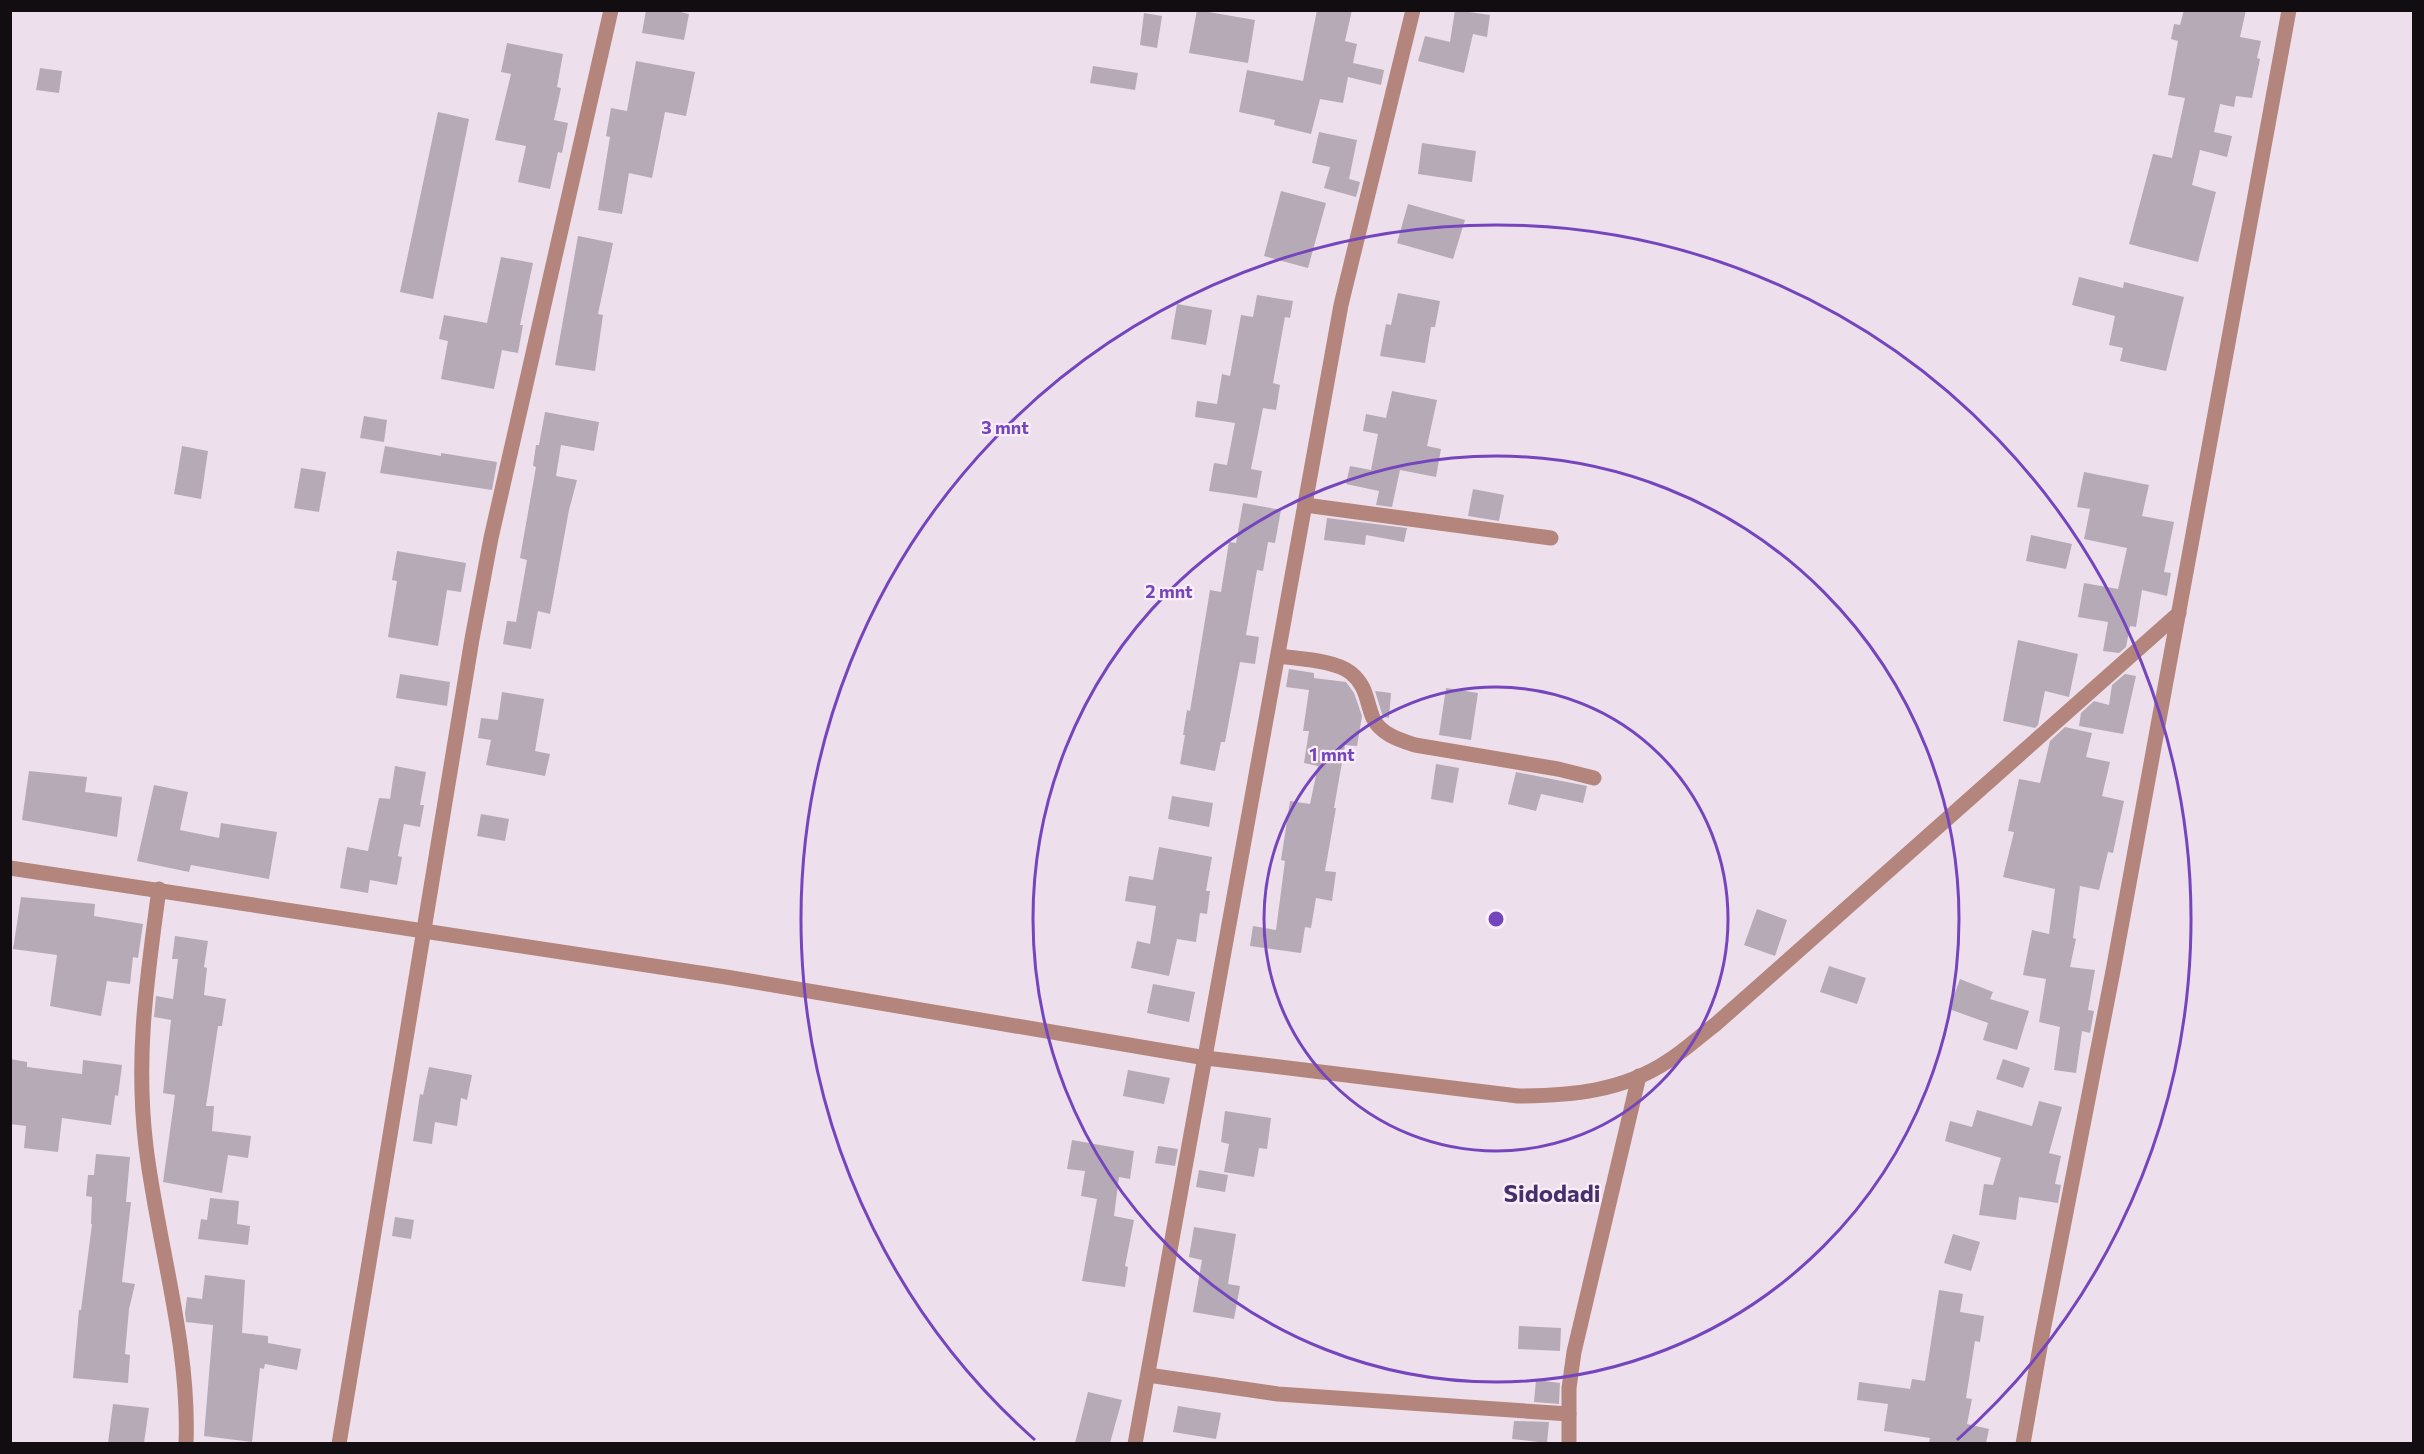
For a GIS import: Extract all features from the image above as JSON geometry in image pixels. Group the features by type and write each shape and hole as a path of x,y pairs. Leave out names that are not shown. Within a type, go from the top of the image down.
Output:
{"street":[{"path":"339,1443 472,639 491,538 611,10"},
{"path":"1135,1443 1341,305 1413,10"},
{"path":"2023,1443 2179,613 2289,10"},
{"path":"1305,505 1551,538"},
{"path":"10,868 726,977 1206,1058 1518,1095 1560,1096 1608,1089 1639,1076 1667,1061 1716,1024 2179,613"},
{"path":"1279,656 1334,664 1350,672 1362,685 1373,718 1394,738 1415,745 1558,769 1594,778"},
{"path":"159,889 142,1019 140,1062 142,1111 153,1193 184,1377 187,1406 186,1443"},
{"path":"1569,1443 1569,1388 1578,1332 1639,1076"},
{"path":"1148,1375 1278,1394 1569,1414"}],"building":[{"path":"646,10 672,10 689,14 684,40 642,33"},
{"path":"1197,10 1255,20 1248,63 1189,53"},
{"path":"1317,10 1352,10 1345,41 1357,44 1353,63 1384,70 1381,85 1348,77 1343,103 1320,99 1311,134 1274,125 1275,120 1239,112 1247,70 1303,81"},
{"path":"1455,10 1490,15 1487,37 1473,34 1464,73 1418,61 1425,36 1450,42"},
{"path":"2184,10 2246,10 2240,37 2261,41 2257,58 2260,59 2252,98 2236,96 2234,107 2220,104 2214,132 2232,136 2227,157 2200,150 2192,185 2216,192 2198,262 2129,244 2153,154 2172,158 2185,98 2168,95 2178,41 2171,39 2174,24 2180,25"},
{"path":"1144,13 1162,16 1157,48 1140,45"},
{"path":"507,43 563,54 557,87 561,88 554,120 568,123 562,153 558,152 550,189 518,182 526,146 495,140 511,74 501,72"},
{"path":"636,61 695,72 686,116 665,112 652,178 629,173 622,214 598,210 610,137 606,136 611,108 627,111"},
{"path":"1093,66 1138,73 1135,90 1090,83"},
{"path":"40,68 62,71 59,93 36,90"},
{"path":"438,112 469,119 433,299 400,292"},
{"path":"1319,132 1357,140 1349,179 1360,182 1356,197 1324,188 1330,167 1312,163"},
{"path":"1422,143 1476,151 1472,182 1418,174"},
{"path":"1281,191 1326,203 1308,268 1264,256"},
{"path":"1408,204 1465,220 1453,259 1397,243"},
{"path":"578,236 613,243 598,314 603,315 595,371 555,365"},
{"path":"501,257 533,263 520,325 523,325 518,353 502,350 494,389 441,379 448,341 439,339 444,315 487,323"},
{"path":"2079,277 2123,288 2124,282 2184,297 2166,371 2120,361 2123,348 2109,345 2115,316 2072,305"},
{"path":"1398,293 1440,301 1435,327 1431,327 1425,363 1380,356 1386,324 1391,325"},
{"path":"1257,295 1293,301 1290,318 1285,317 1273,383 1280,385 1276,410 1263,408 1251,469 1262,471 1257,498 1209,491 1214,463 1227,465 1235,423 1195,417 1197,401 1217,404 1222,374 1230,376 1241,315 1253,317"},
{"path":"1177,304 1212,310 1206,345 1171,339"},
{"path":"1392,391 1437,400 1427,446 1441,449 1436,477 1400,470 1392,507 1376,505 1379,491 1346,484 1350,466 1371,470 1378,434 1363,431 1366,414 1386,418"},
{"path":"545,412 599,422 594,451 561,445 556,476 577,480 569,510 550,614 538,611 531,649 503,644 507,621 516,622 527,560 520,558 536,467 533,466 536,445 539,445"},
{"path":"364,416 387,420 384,442 360,438"},
{"path":"182,446 208,451 201,499 174,494"},
{"path":"385,446 441,456 441,453 497,462 492,490 380,473"},
{"path":"301,468 326,472 319,512 294,508"},
{"path":"2084,472 2149,485 2142,516 2174,522 2164,572 2171,573 2167,596 2142,590 2136,627 2130,626 2126,647 2119,653 2103,651 2108,622 2078,617 2084,583 2118,589 2127,548 2084,539 2090,509 2077,507"},
{"path":"1473,489 1504,495 1499,521 1468,516"},
{"path":"1243,503 1281,510 1275,543 1268,542 1263,571 1257,570 1246,635 1259,637 1255,664 1240,662 1225,742 1221,742 1215,771 1180,764 1185,735 1183,735 1187,710 1190,711 1210,590 1221,592 1229,542 1236,543"},
{"path":"1327,518 1407,528 1404,542 1366,535 1365,545 1324,540"},
{"path":"2031,535 2072,544 2066,569 2026,561"},
{"path":"397,551 466,563 461,592 447,590 438,646 388,637 397,581 392,580"},
{"path":"2018,640 2078,654 2069,697 2045,691 2038,725 2035,728 2003,721"},
{"path":"1289,669 1314,673 1314,678 1346,682 1354,693 1362,716 1357,746 1345,745 1334,808 1336,808 1325,871 1336,872 1332,901 1316,898 1311,928 1305,927 1301,953 1250,946 1253,926 1276,930 1285,861 1281,860 1290,801 1310,804 1318,766 1304,763 1309,731 1303,731 1309,690 1286,687"},
{"path":"400,674 450,682 447,706 396,698"},
{"path":"2125,674 2136,676 2123,734 2079,726 2081,713 2094,701 2109,705 2112,685"},
{"path":"1446,688 1478,693 1471,740 1439,735"},
{"path":"1375,691 1391,693 1389,718 1382,714"},
{"path":"502,692 544,699 535,751 550,754 545,776 486,765 491,740 478,738 481,718 498,720"},
{"path":"2065,727 2092,733 2086,757 2110,762 2102,796 2124,801 2113,853 2108,852 2099,890 2080,886 2073,938 2076,939 2070,967 2095,970 2088,1010 2094,1011 2090,1033 2082,1031 2076,1073 2054,1070 2060,1027 2039,1022 2046,979 2023,975 2032,930 2049,934 2055,889 2003,877 2014,832 2008,831 2019,779 2040,783 2050,741"},
{"path":"1436,764 1459,768 1453,803 1431,799"},
{"path":"395,766 426,772 420,805 424,805 420,827 404,824 398,856 402,857 397,885 370,880 368,893 340,888 347,847 368,851 379,798 390,799"},
{"path":"29,771 87,777 85,792 122,797 117,837 22,820"},
{"path":"1516,772 1587,786 1583,803 1541,794 1536,811 1508,804"},
{"path":"154,785 188,792 180,830 219,838 221,823 277,832 269,879 191,865 189,872 137,861"},
{"path":"1172,796 1213,803 1209,827 1168,819"},
{"path":"481,814 509,819 505,841 477,836"},
{"path":"1159,847 1212,857 1206,891 1210,891 1207,914 1200,913 1196,942 1177,939 1169,976 1131,968 1137,941 1150,944 1156,906 1125,901 1129,876 1153,880"},
{"path":"21,897 95,904 94,916 143,924 138,958 133,957 130,984 107,981 101,1016 50,1006 57,955 13,949"},
{"path":"1757,909 1787,920 1775,956 1744,945"},
{"path":"175,936 208,941 204,967 207,968 204,995 226,999 222,1026 218,1026 206,1106 214,1106 212,1131 251,1136 248,1158 228,1155 222,1193 163,1182 175,1095 163,1093 171,1020 154,1017 156,996 173,999 178,959 172,959"},
{"path":"1829,966 1866,978 1857,1004 1820,992"},
{"path":"1960,979 1993,992 1990,999 2029,1011 2017,1050 1983,1040 1988,1023 1949,1009"},
{"path":"1153,984 1195,992 1189,1022 1147,1013"},
{"path":"10,1059 27,1062 27,1067 82,1074 83,1060 122,1065 111,1125 62,1118 58,1152 24,1148 26,1126 10,1124"},
{"path":"2003,1059 2030,1068 2023,1088 1996,1079"},
{"path":"429,1067 472,1075 467,1100 461,1098 457,1126 435,1122 432,1144 413,1141 420,1094 423,1095"},
{"path":"1128,1070 1170,1078 1164,1104 1123,1096"},
{"path":"2039,1101 2062,1107 2049,1153 2061,1156 2055,1184 2061,1185 2058,1203 2019,1197 2016,1220 1979,1215 1984,1184 1993,1185 2001,1158 1945,1141 1950,1121 1972,1127 1977,1110 2032,1126"},
{"path":"1225,1111 1271,1118 1267,1149 1259,1148 1254,1177 1224,1172 1229,1144 1221,1142"},
{"path":"1072,1140 1134,1151 1130,1179 1119,1177 1114,1216 1134,1220 1125,1266 1128,1267 1125,1287 1082,1281 1097,1199 1081,1196 1085,1171 1067,1169"},
{"path":"1158,1146 1178,1149 1175,1166 1155,1163"},
{"path":"96,1154 130,1157 126,1202 131,1202 122,1282 135,1284 129,1309 125,1354 130,1355 128,1383 73,1378 79,1310 81,1310 92,1224 92,1197 86,1196 88,1175 94,1175"},
{"path":"1199,1170 1228,1175 1225,1192 1196,1187"},
{"path":"210,1198 239,1201 237,1224 250,1226 248,1245 198,1239 201,1219 207,1220"},
{"path":"395,1217 414,1220 411,1239 392,1236"},
{"path":"1194,1227 1236,1234 1228,1284 1240,1286 1234,1319 1193,1312 1202,1260 1189,1257"},
{"path":"1953,1234 1980,1242 1971,1271 1944,1263"},
{"path":"205,1275 245,1280 242,1333 268,1336 268,1343 301,1349 297,1370 265,1364 264,1369 260,1368 252,1442 204,1436 213,1325 186,1322 185,1313 187,1297 202,1299"},
{"path":"1939,1290 1963,1294 1960,1312 1984,1316 1980,1342 1975,1341 1966,1398 1972,1399 1967,1424 1989,1429 1986,1443 1929,1443 1930,1438 1884,1431 1888,1404 1857,1400 1859,1382 1910,1389 1912,1379 1925,1381"},
{"path":"1519,1326 1561,1328 1560,1351 1518,1349"},
{"path":"1536,1380 1560,1383 1559,1404 1534,1402"},
{"path":"1088,1392 1122,1400 1110,1443 1075,1443"},
{"path":"113,1404 149,1408 144,1443 108,1443"},
{"path":"1178,1406 1221,1413 1216,1439 1173,1432"},
{"path":"1514,1421 1549,1422 1547,1443 1512,1439"}],"district":[{"name":"Sidodadi","path":"1552,1192"}]}
